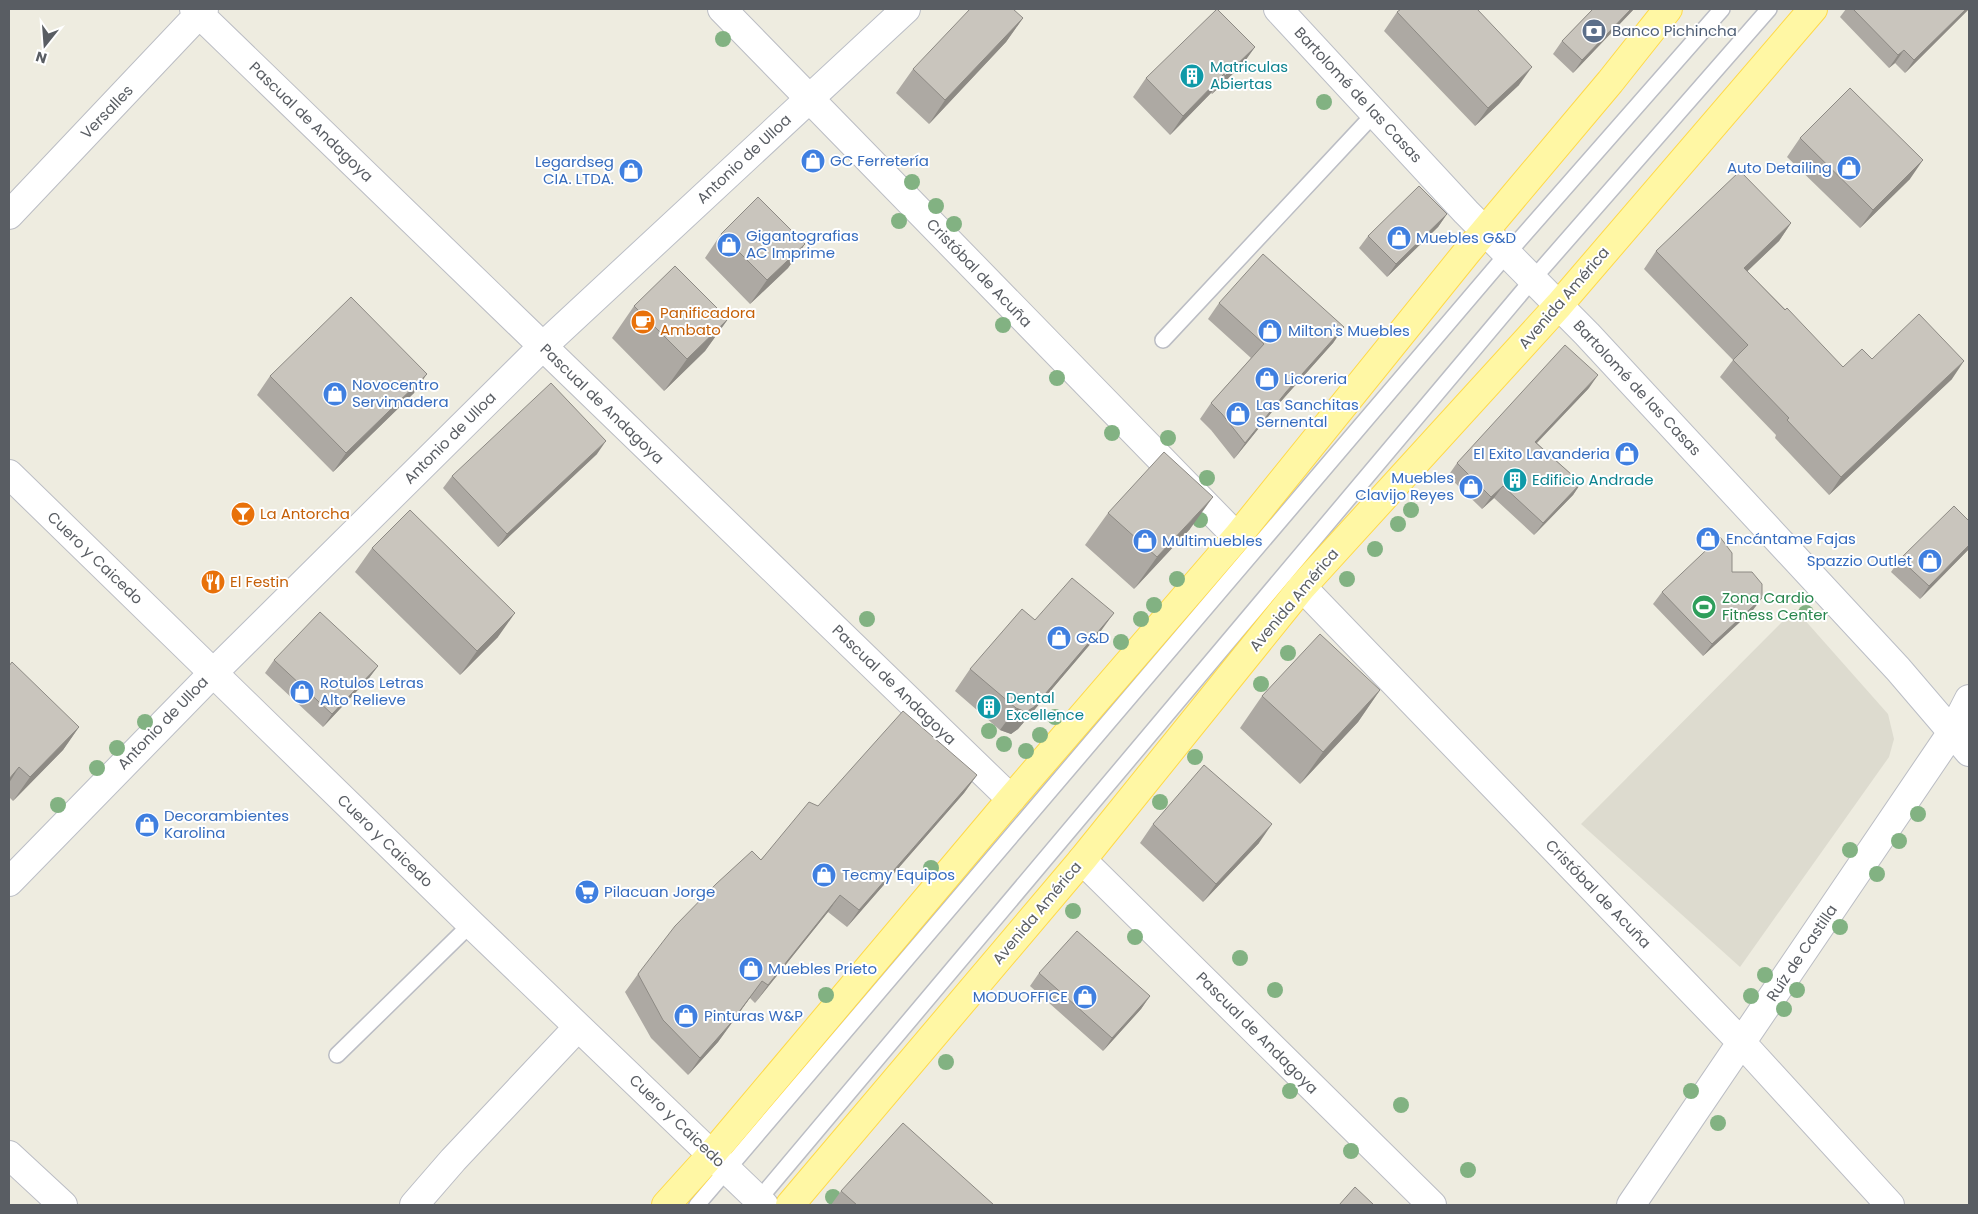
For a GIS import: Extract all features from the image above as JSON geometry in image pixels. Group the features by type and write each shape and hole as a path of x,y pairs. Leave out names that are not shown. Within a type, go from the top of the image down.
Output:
{"main road":[{"path":"666,1205 720,1162 1011,799 1237,537 1668,9"},
{"name":"Avenida América","path":"790,1205 1082,860 1302,588 1559,305 1813,9"}],"street":[{"name":"Cristóbal de Acuña","path":"722,9 1237,537"},
{"name":"Antonio de Ulloa","path":"9,882 213,673 542,347 906,9"},
{"name":"Bartolomé de las Casas","path":"1278,9 1485,231 1559,305 1898,669 1969,752"},
{"name":"Versalles","path":"9,215 200,10"},
{"name":"Pascual de Andagoya","path":"200,10 542,347 1011,799"},
{"name":"Cuero y Caicedo","path":"9,474 471,924 720,1162 759,1204"},
{"name":"Cristóbal de Acuña","path":"1302,588 1741,1042 1890,1205"},
{"name":"Ruíz de Castilla","path":"1631,1205 1952,732 1969,699"},
{"name":"Pascual de Andagoya","path":"1082,860 1432,1205"},
{"path":"414,1205 453,1160 578,1027"},
{"path":"9,1155 63,1205"}],"lane":[{"path":"697,1205 720,1162 1507,254 1722,9"},
{"path":"759,1204 1533,279 1769,9"},
{"path":"1163,340 1375,113"},
{"path":"337,1055 471,924"}],"shaded area":[{"path":"1795,609 1888,714 1894,739 1889,757 1740,967 1581,824"}],"building":[{"path":"970,9 1013,9 1023,18 945,100 913,69"},
{"name":"Matriculas Abiertas","path":"1217,9 1255,47 1225,76 1224,74 1183,116 1146,78"},
{"path":"1401,9 1477,9 1532,67 1488,108 1397,12"},
{"name":"Banco Pichincha","path":"1593,9 1631,9 1582,60 1562,41"},
{"path":"1853,9 1966,9 1914,60 1904,50 1898,55"},
{"name":"Auto Detailing","path":"1850,88 1923,160 1873,210 1800,138"},
{"path":"1740,171 1791,223 1744,268 1785,310 1787,308 1843,367 1862,349 1872,359 1919,314 1964,361 1841,477 1787,420 1789,418 1733,360 1748,345 1656,251"},
{"name":"Muebles G&D","path":"1419,186 1447,214 1396,264 1368,236"},
{"path":"758,197 805,244 767,280 721,234"},
{"path":"1263,254 1344,327 1286,392 1245,443 1211,403 1264,344 1219,303"},
{"path":"675,266 728,319 687,359 634,306"},
{"name":"Novocentro Servimadera","path":"351,297 427,374 346,453 270,376"},
{"path":"1565,345 1598,375 1535,442 1581,483 1543,523 1503,486 1491,497 1457,463"},
{"path":"551,383 606,441 507,534 452,476"},
{"path":"1164,452 1213,497 1157,557 1108,513"},
{"name":"Spazzio Outlet","path":"1954,506 1969,521 1969,545 1929,586 1900,559"},
{"path":"410,510 515,613 477,651 372,548"},
{"name":"Zona Cardio Fitness Center","path":"1720,537 1732,553 1732,572 1752,572 1762,584 1762,598 1712,644 1662,592"},
{"path":"1072,578 1114,613 1034,707 1026,712 1016,708 970,669 1022,609 1035,620"},
{"path":"320,612 378,666 332,714 274,660"},
{"path":"1320,634 1380,690 1323,752 1262,696"},
{"path":"12,662 79,727 30,777 19,767 9,779 9,666"},
{"path":"903,711 977,775 859,910 840,895 768,985 762,981 730,1024 700,1058 663,1020 638,974 675,926 716,884 752,851 761,860 809,802 818,806"},
{"path":"1204,765 1272,824 1216,884 1153,824"},
{"name":"MODUOFFICE","path":"1077,931 1150,996 1112,1038 1039,973"},
{"path":"903,1123 994,1205 857,1205 841,1191"},
{"path":"1355,1187 1374,1205 1339,1205"}],"place":[{"name":"Banco Pichincha","path":"1594,31"},
{"name":"Matriculas Abiertas","path":"1192,76"},
{"name":"GC Ferretería","path":"813,161"},
{"name":"Auto Detailing","path":"1849,168"},
{"name":"Legardseg CIA. LTDA.","path":"631,171"},
{"name":"Muebles G&D","path":"1399,238"},
{"name":"Gigantografias AC Imprime","path":"729,245"},
{"name":"Panificadora Ambato","path":"643,322"},
{"name":"Milton's Muebles","path":"1270,331"},
{"name":"Licoreria","path":"1267,379"},
{"name":"Novocentro Servimadera","path":"335,394"},
{"name":"Las Sanchitas Sernental","path":"1238,414"},
{"name":"El Exito Lavanderia","path":"1627,454"},
{"name":"Edificio Andrade","path":"1515,480"},
{"name":"Muebles Clavijo Reyes","path":"1471,487"},
{"name":"La Antorcha","path":"243,514"},
{"name":"Encántame Fajas","path":"1708,539"},
{"name":"Multimuebles","path":"1145,541"},
{"name":"Spazzio Outlet","path":"1930,561"},
{"name":"El Festin","path":"213,582"},
{"name":"Zona Cardio Fitness Center","path":"1704,607"},
{"name":"G&D","path":"1059,638"},
{"name":"Rotulos Letras Alto Relieve","path":"302,692"},
{"name":"Dental Excellence","path":"989,707"},
{"name":"Decorambientes Karolina","path":"147,825"},
{"name":"Tecmy Equipos","path":"824,875"},
{"name":"Pilacuan Jorge","path":"587,892"},
{"name":"Muebles Prieto","path":"751,969"},
{"name":"MODUOFFICE","path":"1085,997"},
{"name":"Pinturas W&P","path":"686,1016"}]}
